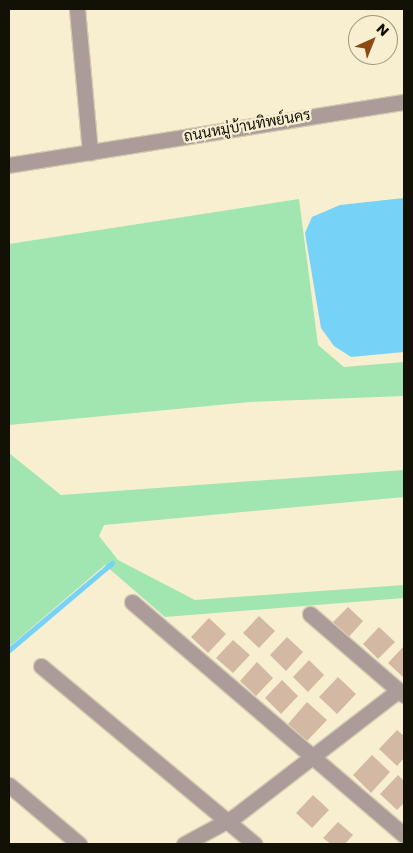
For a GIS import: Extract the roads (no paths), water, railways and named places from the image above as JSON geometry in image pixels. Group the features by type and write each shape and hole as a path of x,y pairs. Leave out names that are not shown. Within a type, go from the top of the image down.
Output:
{"street":[{"path":"77,9 90,152"},
{"name":"ถนนหมู่บ้านทิพย์นคร","path":"9,165 404,102"},
{"path":"132,602 316,757 404,835"},
{"path":"184,844 227,821 402,692 310,614"},
{"path":"41,666 255,844"},
{"path":"9,785 79,844"}],"water":[{"path":"404,198 404,352 351,357 334,346 321,328 305,233 312,217 340,205"}],"waterway":[{"path":"9,650 112,563"}]}
